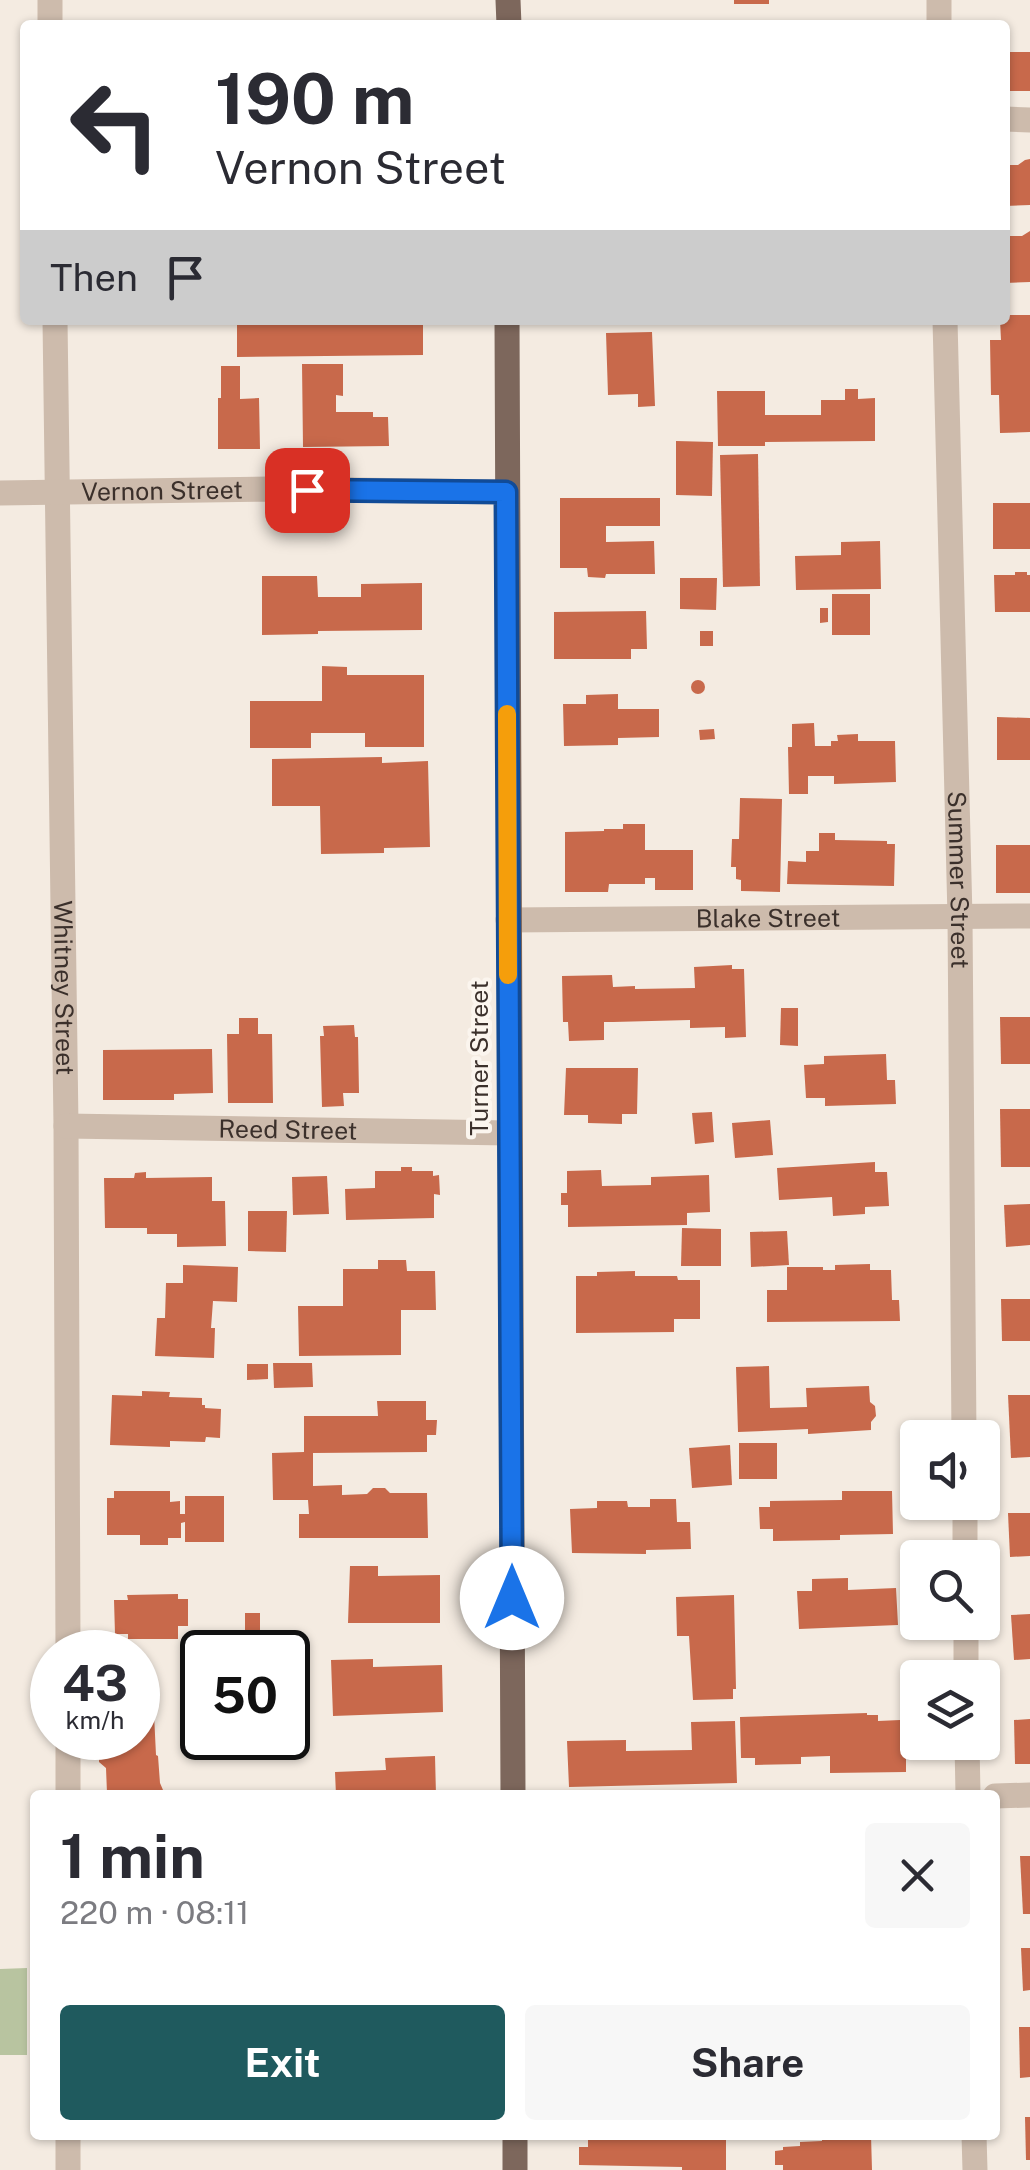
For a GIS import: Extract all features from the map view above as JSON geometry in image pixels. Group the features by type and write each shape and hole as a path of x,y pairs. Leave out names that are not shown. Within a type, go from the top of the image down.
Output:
{"main road":[{"name":"Turner Street","path":"507,325 513,1790"},
{"path":"515,2140 515,2170"}],"street":[{"name":"Whitney Street","path":"56,325 68,1630"},
{"name":"Summer Street","path":"946,325 960,917 964,1420"},
{"name":"Vernon Street","path":"0,493 270,489 506,492"},
{"name":"Blake Street","path":"508,920 1030,916"},
{"name":"Reed Street","path":"66,1126 509,1133"},
{"path":"68,1760 68,1790"},
{"path":"967,1760 968,1790"},
{"path":"1000,1796 1030,1795"},
{"path":"68,2140 68,2170"},
{"path":"974,2140 975,2170"}],"green space":[{"path":"27,1968 27,2055 0,2055 0,1969"}],"building":[{"path":"734,0 769,0 769,4 734,4"},
{"path":"1010,52 1030,52 1030,91 1010,91"},
{"path":"1030,159 1030,205 1010,206 1010,165"},
{"path":"1030,231 1030,282 1010,283 1010,236"},
{"path":"1010,315 1030,315 1030,432 1000,433 999,395 991,395 990,340 1001,340 1000,325 1010,325"},
{"path":"237,325 423,325 423,355 237,357"},
{"path":"652,332 655,406 638,407 638,394 608,395 606,333"},
{"path":"302,364 343,364 343,396 336,395 336,412 373,412 373,417 388,417 389,446 303,447"},
{"path":"221,366 240,366 240,399 259,398 260,449 218,449"},
{"path":"845,389 858,389 858,399 875,398 875,441 718,446 717,391 765,391 765,415 821,415 821,400 845,400"},
{"path":"676,441 713,442 712,496 676,495"},
{"path":"758,454 760,586 723,587 720,455"},
{"path":"560,498 660,498 660,526 606,526 606,542 654,541 655,574 588,577 587,568 560,568"},
{"path":"993,503 1030,503 1030,549 993,549"},
{"path":"880,541 881,589 796,590 795,556 841,555 841,542"},
{"path":"994,575 1030,575 1030,612 995,612"},
{"path":"262,576 317,576 318,597 361,597 361,584 422,583 422,630 262,635"},
{"path":"680,578 717,578 716,610 680,609"},
{"path":"832,594 870,594 870,635 832,635"},
{"path":"820,608 828,608 828,622 820,623"},
{"path":"646,611 647,649 631,649 631,659 554,659 554,612"},
{"path":"700,631 713,631 713,646 700,646"},
{"path":"322,666 347,667 347,675 424,675 424,747 365,747 365,733 311,733 311,748 250,748 250,701 322,701"},
{"path":"698,680 705,687 698,694 691,687"},
{"path":"618,694 618,709 659,709 659,737 618,738 618,745 564,746 563,704 586,704 586,695"},
{"path":"997,717 1030,718 1030,760 997,760"},
{"path":"814,723 815,746 831,746 831,741 838,741 837,735 858,734 858,741 895,741 896,782 834,784 834,776 808,776 808,794 789,794 788,747 792,747 792,724"},
{"path":"714,729 715,739 700,740 699,730"},
{"path":"382,757 382,763 428,761 430,847 384,848 384,853 321,854 320,806 272,806 272,759"},
{"path":"740,798 782,799 780,892 741,891 736,867 731,867 732,839 739,839"},
{"path":"623,824 645,824 645,850 693,850 693,890 655,890 655,878 645,878 645,884 609,884 608,892 565,892 565,832 623,829"},
{"path":"819,833 835,833 835,840 895,844 894,886 787,884 788,861 806,862 806,851 819,851"},
{"path":"996,845 1030,845 1030,893 996,893"},
{"path":"732,965 732,969 744,969 746,1037 725,1038 725,1027 690,1028 690,1020 604,1022 604,1040 569,1041 568,1022 563,1022 562,976 612,975 613,987 635,989 695,988 694,967"},
{"path":"781,1008 798,1008 798,1046 780,1045"},
{"path":"1000,1017 1030,1017 1030,1064 1001,1064"},
{"path":"239,1018 258,1018 258,1034 272,1034 273,1103 228,1103 227,1034 239,1034"},
{"path":"354,1025 358,1037 359,1093 343,1093 344,1106 322,1107 323,1026"},
{"path":"212,1049 213,1093 174,1094 174,1100 103,1100 103,1050"},
{"path":"886,1054 887,1080 895,1080 896,1104 825,1106 825,1098 806,1098 804,1065 824,1064 824,1056"},
{"path":"566,1068 638,1068 637,1114 622,1114 622,1124 588,1123 588,1115 564,1115"},
{"path":"1000,1109 1030,1109 1030,1167 1001,1167"},
{"path":"712,1112 714,1142 695,1144 692,1113"},
{"path":"770,1120 773,1155 735,1158 732,1123"},
{"path":"875,1162 875,1172 887,1172 889,1206 865,1207 865,1214 833,1216 832,1197 779,1200 777,1168"},
{"path":"401,1167 439,1175 440,1195 434,1194 434,1218 346,1220 345,1189 375,1188 375,1171 401,1171"},
{"path":"601,1170 602,1186 651,1185 651,1177 709,1175 710,1212 687,1213 687,1225 568,1227 568,1205 561,1205 561,1193 567,1193 567,1171"},
{"path":"146,1172 146,1178 212,1177 212,1201 225,1201 226,1246 177,1247 177,1234 147,1234 147,1228 105,1228 104,1178 134,1178 135,1173"},
{"path":"327,1176 329,1214 293,1215 292,1177"},
{"path":"1030,1204 1030,1245 1006,1247 1004,1205"},
{"path":"248,1211 287,1211 286,1252 248,1251"},
{"path":"682,1228 721,1229 721,1266 681,1266"},
{"path":"787,1231 789,1265 751,1267 750,1232"},
{"path":"378,1260 406,1260 407,1271 435,1271 436,1310 401,1310 401,1355 299,1356 298,1306 343,1306 343,1269 378,1269"},
{"path":"870,1264 870,1270 891,1270 892,1300 899,1300 900,1321 767,1322 767,1290 787,1290 787,1267 835,1270 835,1265"},
{"path":"183,1265 238,1267 237,1302 213,1301 214,1358 155,1356 157,1318 165,1318 166,1283 183,1283"},
{"path":"635,1271 635,1276 700,1280 700,1319 674,1319 674,1332 576,1333 576,1276"},
{"path":"1001,1299 1030,1299 1030,1341 1002,1341"},
{"path":"273,1363 312,1363 313,1387 274,1388"},
{"path":"247,1364 268,1364 268,1379 247,1380"},
{"path":"769,1366 770,1408 807,1407 806,1388 869,1386 876,1416 871,1430 808,1434 808,1429 738,1432 736,1367"},
{"path":"142,1391 202,1398 205,1408 221,1409 220,1438 206,1437 205,1442 170,1441 170,1447 110,1445 112,1395 142,1396"},
{"path":"1008,1395 1030,1395 1030,1457 1011,1458"},
{"path":"377,1401 426,1401 426,1420 437,1420 436,1435 427,1435 427,1452 313,1453 313,1486 342,1485 342,1495 367,1494 373,1488 385,1488 390,1493 427,1493 428,1538 299,1538 299,1514 309,1514 308,1500 273,1500 272,1453 304,1452 304,1416 378,1416"},
{"path":"739,1443 777,1443 777,1479 739,1479"},
{"path":"730,1445 732,1485 692,1488 689,1448"},
{"path":"114,1491 170,1491 170,1502 180,1501 180,1514 185,1514 185,1496 224,1496 224,1542 185,1542 185,1522 181,1523 181,1538 168,1538 168,1545 140,1545 140,1535 107,1535 107,1498 114,1498"},
{"path":"842,1491 892,1491 893,1534 773,1541 773,1529 760,1529 759,1507 770,1507 770,1501 842,1500"},
{"path":"650,1499 676,1499 677,1522 690,1522 691,1549 646,1550 646,1554 572,1553 570,1509 597,1508 597,1501 627,1501 628,1507 650,1507"},
{"path":"1008,1513 1030,1513 1030,1556 1010,1557"},
{"path":"350,1566 378,1566 378,1576 440,1575 440,1623 348,1623"},
{"path":"848,1578 848,1590 896,1588 898,1625 799,1629 797,1591 812,1591 812,1579"},
{"path":"178,1594 178,1599 188,1599 188,1626 178,1626 178,1639 160,1639 160,1630 115,1630 114,1600 128,1600 127,1595"},
{"path":"734,1595 733,1699 693,1700 689,1636 677,1636 676,1597"},
{"path":"245,1613 260,1613 260,1630 245,1630"},
{"path":"1030,1614 1030,1659 1014,1660 1011,1615"},
{"path":"373,1659 373,1667 442,1665 443,1712 333,1716 331,1660"},
{"path":"867,1713 878,1715 878,1721 900,1720 900,1760 906,1760 906,1772 830,1773 830,1756 801,1757 801,1764 755,1765 755,1758 741,1758 740,1717"},
{"path":"1030,1719 1030,1764 1015,1764 1014,1720"},
{"path":"735,1721 737,1783 569,1787 567,1741 626,1740 626,1751 692,1750 691,1722"},
{"path":"435,1756 436,1790 336,1790 335,1772 386,1770 385,1758"},
{"path":"158,1760 163,1790 107,1790 106,1768 99,1762"},
{"path":"1020,1856 1030,1856 1030,1914 1023,1914"},
{"path":"1021,1948 1030,1948 1030,1990 1023,1991"},
{"path":"1019,2027 1030,2027 1030,2077 1020,2078"},
{"path":"1025,2117 1030,2117 1030,2160 1026,2160"},
{"path":"588,2140 726,2140 726,2170 579,2165 579,2147 588,2147"},
{"path":"871,2140 872,2170 783,2170 783,2165 775,2165 775,2151 800,2146 800,2142"}],"slow traffic":[{"path":"507,714 508,975"}],"route":[{"path":"307,490 506,492 512,1598"}]}
